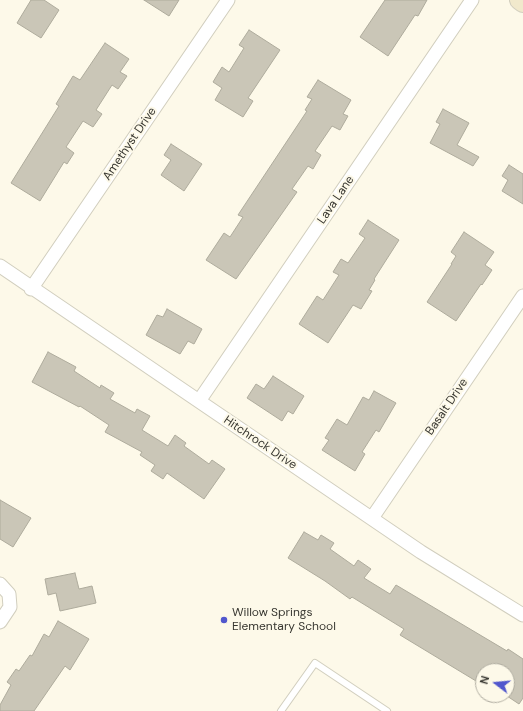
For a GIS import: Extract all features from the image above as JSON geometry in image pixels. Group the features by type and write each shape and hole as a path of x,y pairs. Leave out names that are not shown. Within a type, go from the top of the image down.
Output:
{"street":[{"name":"Amethyst Drive","path":"32,288 228,0"},
{"name":"Lava Lane","path":"199,401 472,0"},
{"path":"519,0 523,3"},
{"name":"Hitchrock Drive","path":"0,266 420,552 523,615"},
{"name":"Basalt Drive","path":"372,518 523,296"},
{"path":"0,584 9,594 10,607 0,622"}],"lane":[{"path":"281,711 315,663 387,711"}],"building":[{"path":"31,0 44,0 59,10 41,38 17,23"},
{"path":"144,0 179,0 169,16"},
{"path":"385,0 427,0 418,16 415,15 388,56 360,37"},
{"path":"249,30 280,50 248,98 253,101 243,117 215,100 222,88 213,82 222,67 229,72 244,48 239,45"},
{"path":"105,43 129,59 120,72 127,76 118,89 112,85 96,110 102,114 93,127 83,121 66,147 74,153 67,164 64,162 40,201 11,183 59,106 56,104 73,76 80,80"},
{"path":"318,80 351,100 343,114 348,116 340,130 332,126 315,151 321,155 313,169 308,166 292,189 297,192 236,279 206,260 224,233 230,237 243,217 238,215 307,111 305,110 312,99 307,97"},
{"path":"443,109 469,123 457,145 479,157 473,166 430,143 440,124 436,122"},
{"path":"171,144 202,164 184,191 161,175 171,160 164,155"},
{"path":"509,165 523,174 523,204 502,191 508,180 502,176"},
{"path":"368,220 399,240 374,279 375,280 369,290 372,291 361,309 353,305 328,343 299,324 317,296 323,300 339,275 333,272 341,259 348,263 365,238 359,234"},
{"path":"464,232 494,252 485,265 492,270 456,321 427,302 452,264 456,256 451,252"},
{"path":"167,309 202,329 194,344 188,341 180,354 146,335 157,315 163,317"},
{"path":"48,352 76,367 74,371 100,388 101,385 114,393 110,399 135,413 137,409 150,416 142,430 168,446 175,435 186,443 184,446 209,464 212,460 225,469 204,499 167,473 163,479 151,471 155,465 140,455 142,452 105,432 109,425 80,406 79,407 32,382"},
{"path":"273,376 304,396 293,414 288,411 282,421 247,398 256,384 264,389"},
{"path":"374,391 396,403 379,432 376,430 362,452 365,454 355,471 322,450 329,440 325,438 337,419 347,425 363,397 369,400"},
{"path":"0,500 31,518 13,547 0,539"},
{"path":"304,532 318,540 321,535 334,543 330,549 354,566 358,560 371,569 364,578 390,594 396,585 523,659 523,698 519,704 515,701 515,663 475,663 475,680 400,635 404,629 352,597 350,599 325,581 288,558"},
{"path":"75,573 79,589 92,586 96,603 60,611 56,593 48,595 45,579"},
{"path":"58,621 89,639 70,670 65,666 34,711 0,711 0,705 11,685 7,682 16,669 19,671 30,655 32,656 44,634 49,637"}],"place":[{"name":"Willow Springs Elementary School","path":"224,620"}]}
